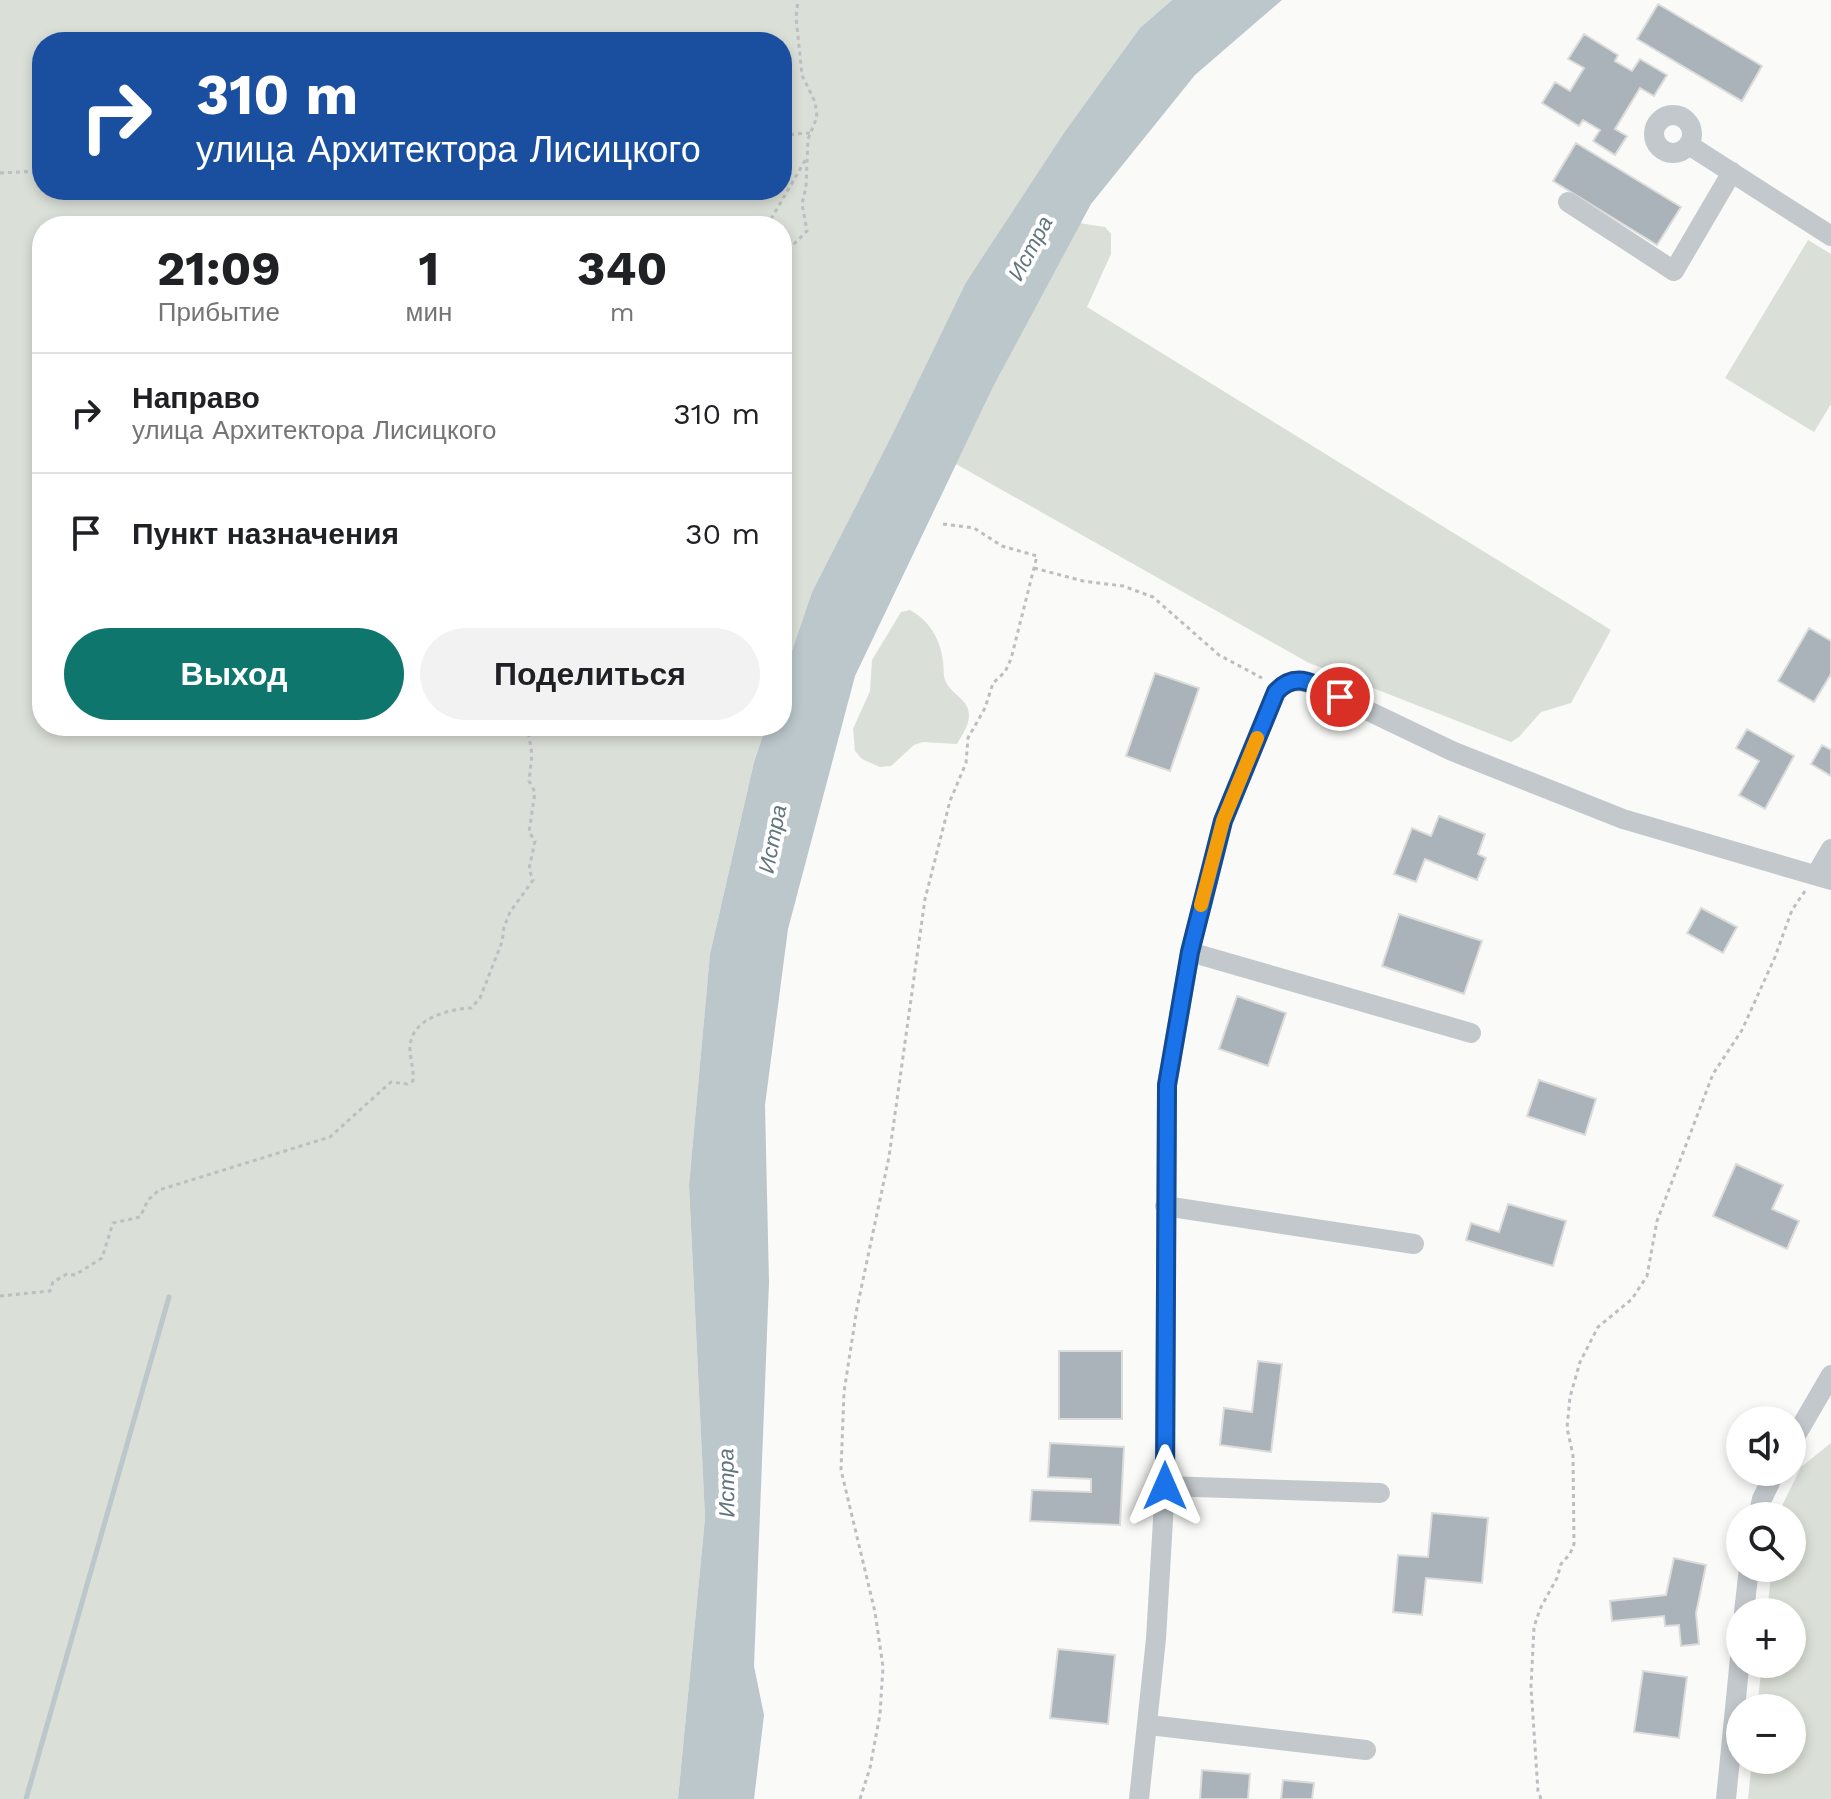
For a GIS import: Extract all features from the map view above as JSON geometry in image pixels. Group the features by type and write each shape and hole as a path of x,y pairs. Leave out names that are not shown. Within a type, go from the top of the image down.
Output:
{"street":[{"path":"1689,145 1831,236"},
{"path":"1568,202 1674,271 1732,172"},
{"path":"1139,1799 1149,1725 1165,1486 1167,1085 1190,952 1223,821 1276,692 1285,682 1300,680 1312,684 1452,751 1623,819 1823,877 1831,849"},
{"path":"1190,952 1471,1033"},
{"path":"1165,1206 1414,1244"},
{"path":"1806,1418 1831,1375"},
{"path":"1165,1486 1380,1493"},
{"path":"1726,1799 1738,1678"},
{"path":"1149,1725 1366,1750"}],"path":[{"path":"792,246 807,231 802,204 806,187 808,139 817,117 815,102 802,75 796,17 798,0"},
{"path":"792,134 811,133"},
{"path":"792,182 807,156"},
{"path":"0,173 32,171"},
{"path":"860,1799 870,1768 880,1714 883,1667 875,1612 841,1470 844,1392 857,1308 889,1157 925,899 950,801 966,763 968,738 985,708 993,683 1005,672 1011,659 1037,556 1002,546 974,528 943,524"},
{"path":"1034,568 1083,581 1123,586 1153,597 1219,655 1266,680 1276,692"},
{"path":"0,1296 50,1291 53,1282 67,1274 75,1275 93,1264 102,1258 113,1223 140,1217 148,1200 159,1190 330,1137 391,1082 407,1084 413,1081 414,1065 409,1047 415,1031 429,1018 471,1008 480,998 502,942 507,920 533,880 529,869 535,841 529,832 535,792 529,781 531,736"},
{"path":"1541,1799 1531,1687 1534,1627 1561,1564 1574,1544 1573,1455 1567,1428 1570,1397 1580,1362 1598,1327 1632,1299 1647,1276 1657,1221 1713,1074 1742,1030 1792,910 1823,877"}],"shaded area":[{"path":"0,0 1172,0 1140,28 965,284 812,592 792,651 792,216 32,216 32,736 763,736 710,954 689,1185 705,1518 678,1799 0,1799"},
{"path":"1079,223 1105,227 1111,234 1111,254 1087,307 1611,630 1571,703 1541,712 1511,742 1309,663 956,464"},
{"path":"1808,240 1831,254 1831,404 1814,432 1725,378"},
{"path":"910,610 928,625 937,638 945,680 966,705 969,719 957,744 923,742 914,745 891,766 880,767 862,759 855,751 853,729 870,691 872,660 901,612"},
{"path":"1831,1443 1831,1799 1748,1799 1751,1774 1806,1774 1806,1694 1759,1694 1760,1678 1806,1678 1806,1598 1769,1598 1770,1582 1806,1582 1806,1502 1784,1502 1792,1486 1806,1486 1806,1463"}],"water":[{"name":"Истра","path":"1172,0 1282,0 1195,75 1091,204 993,387 855,676 788,929 765,1105 769,1282 754,1666 764,1715 754,1799 678,1799 705,1518 689,1185 710,954 754,762 763,736 792,736 792,651 812,592 965,284 1064,133 1140,28"}],"building":[{"path":"1658,4 1762,66 1742,101 1637,39"},
{"path":"1584,34 1618,55 1615,61 1632,71 1640,59 1667,75 1654,96 1640,88 1615,129 1627,136 1615,155 1593,141 1600,130 1583,120 1579,126 1542,103 1555,82 1570,91 1584,68 1568,59"},
{"path":"1576,143 1681,207 1657,245 1553,181"},
{"path":"1809,628 1831,641 1831,674 1814,702 1778,681"},
{"path":"1155,673 1199,688 1170,771 1126,756"},
{"path":"1747,729 1794,756 1765,809 1739,795 1759,761 1736,748"},
{"path":"1822,745 1831,750 1831,776 1811,764"},
{"path":"1439,816 1485,834 1478,854 1486,858 1477,880 1425,859 1416,882 1394,874 1412,828 1431,836"},
{"path":"1701,908 1737,927 1723,953 1687,933"},
{"path":"1399,914 1482,941 1464,994 1382,966"},
{"path":"1237,996 1286,1013 1268,1066 1219,1049"},
{"path":"1539,1080 1596,1099 1585,1135 1527,1116"},
{"path":"1736,1164 1783,1185 1772,1209 1799,1221 1787,1249 1713,1216"},
{"path":"1508,1204 1566,1221 1553,1266 1466,1240 1471,1223 1499,1232"},
{"path":"1059,1351 1122,1351 1122,1419 1059,1419"},
{"path":"1258,1361 1282,1364 1271,1452 1220,1445 1224,1408 1252,1412"},
{"path":"1050,1443 1124,1447 1120,1525 1030,1521 1032,1490 1091,1492 1091,1479 1048,1477"},
{"path":"1432,1513 1488,1518 1482,1583 1426,1578 1422,1615 1393,1612 1398,1555 1428,1557"},
{"path":"1674,1558 1706,1565 1696,1613 1699,1644 1681,1646 1679,1625 1665,1626 1664,1616 1612,1621 1610,1601 1666,1595"},
{"path":"1058,1649 1115,1655 1108,1724 1050,1718"},
{"path":"1643,1671 1687,1677 1679,1738 1634,1732"},
{"path":"1202,1770 1250,1774 1248,1799 1200,1799"},
{"path":"1283,1780 1314,1783 1312,1799 1281,1799"}],"waterway":[{"path":"26,1799 169,1297"}],"slow traffic":[{"path":"1201,905 1223,821 1257,738"}],"route":[{"path":"1165,1486 1167,1085 1190,952 1223,821 1276,692 1285,682 1300,680 1340,697"}]}
